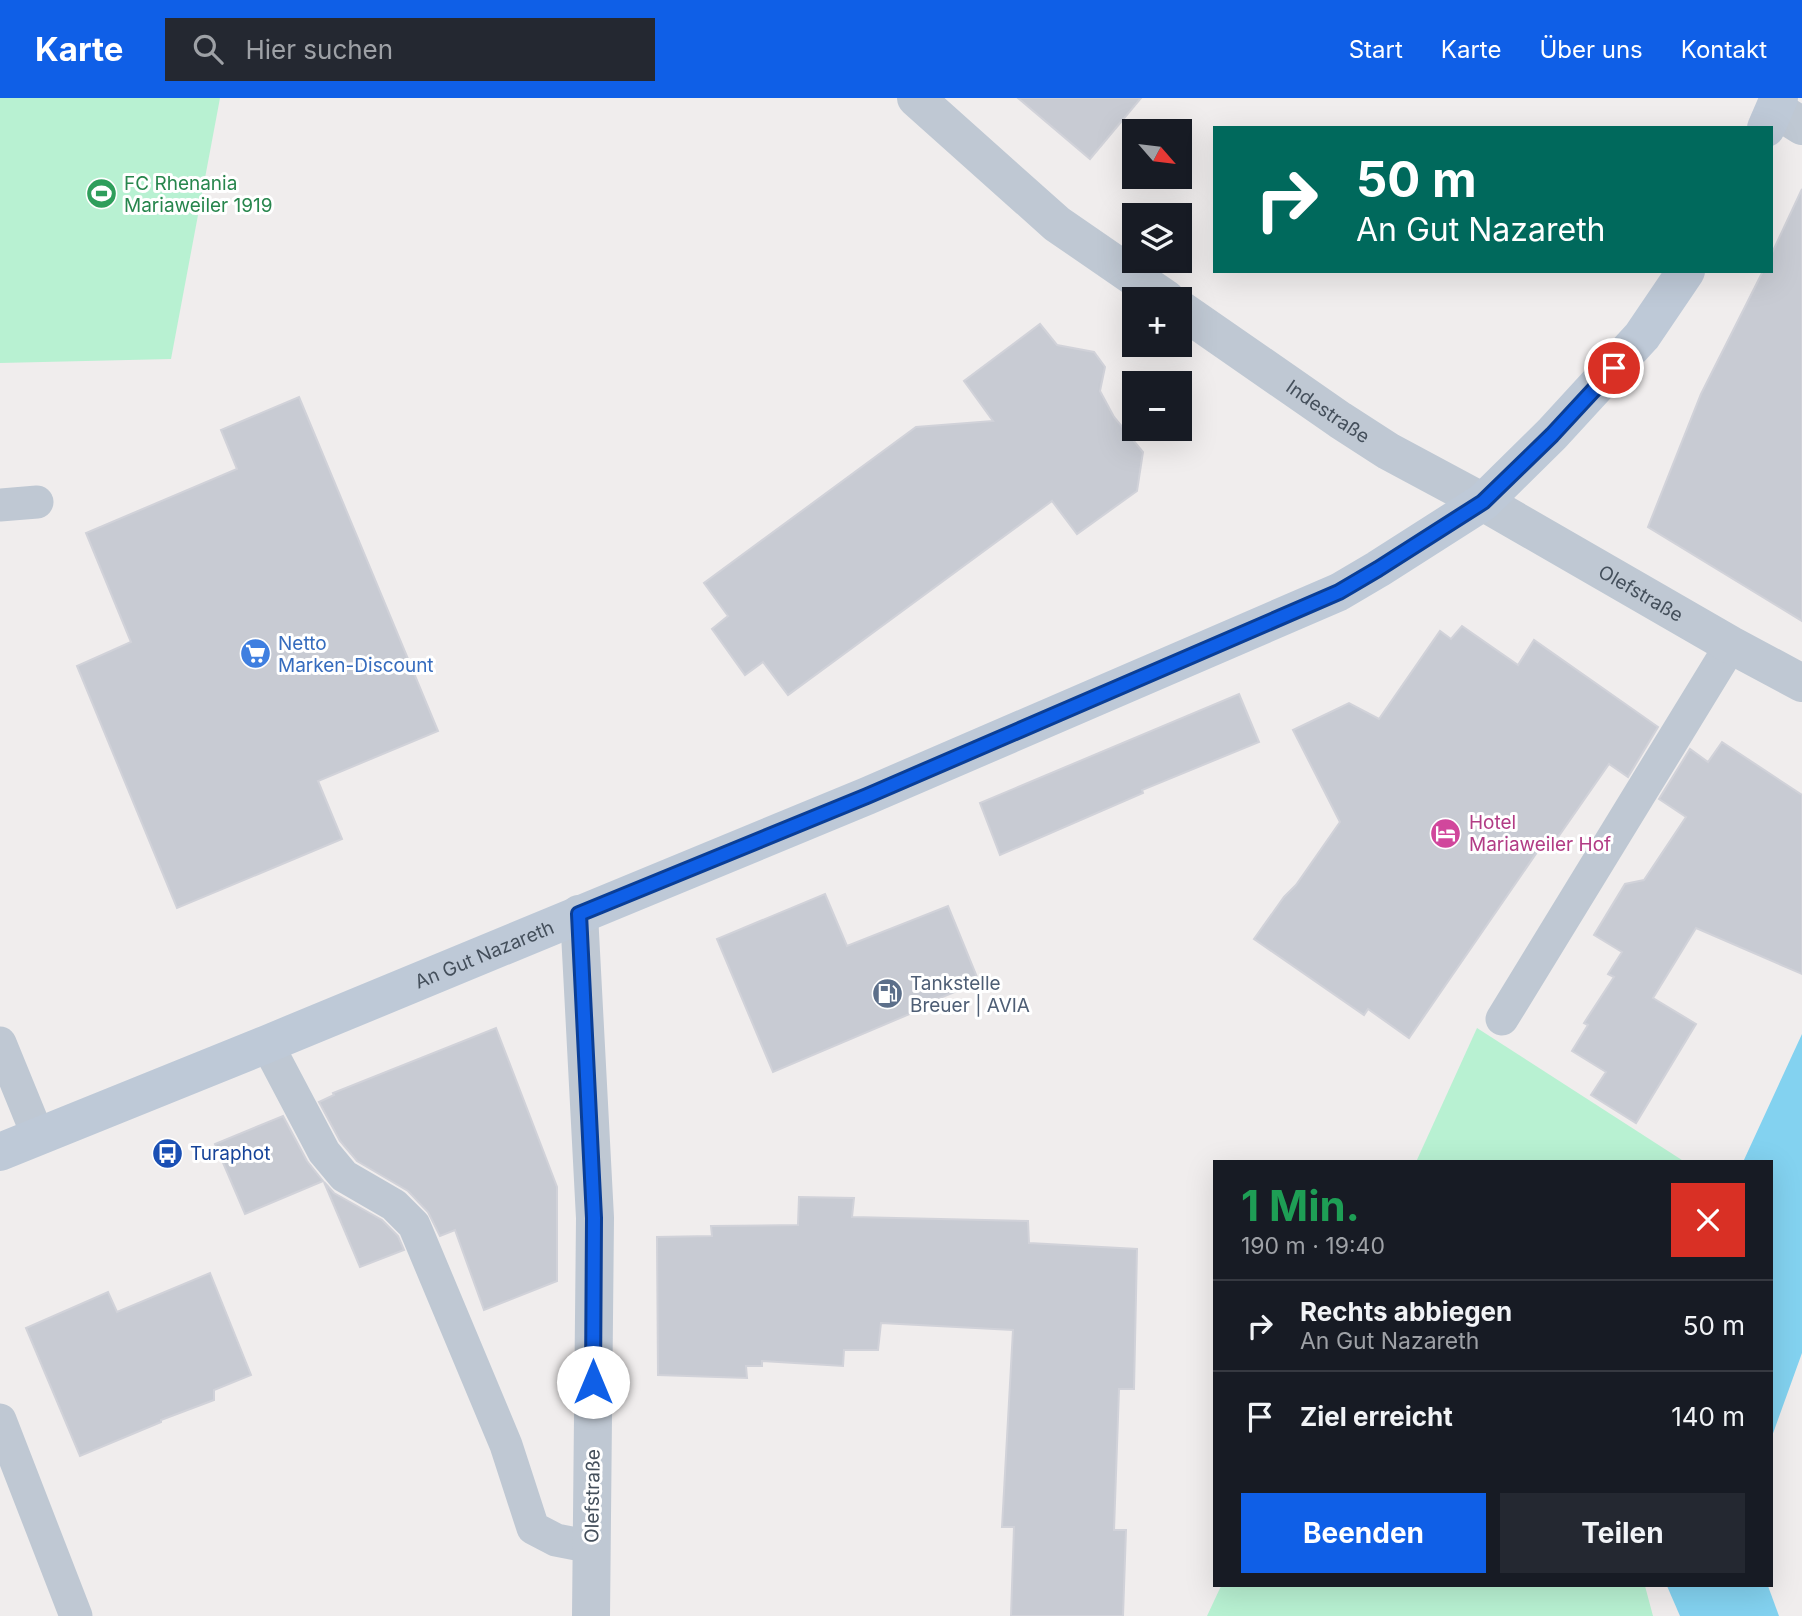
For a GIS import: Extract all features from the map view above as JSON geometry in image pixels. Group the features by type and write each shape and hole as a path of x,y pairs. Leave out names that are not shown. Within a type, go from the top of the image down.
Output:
{"main road":[{"name":"An Gut Nazareth","path":"0,1152 867,796 1339,592 1483,502 1552,435 1642,336 1685,273"}],"street":[{"path":"916,98 1057,223 1149,287"},
{"name":"Indestraße","path":"1192,317 1388,451 1483,502"},
{"name":"Olefstraße","path":"1483,502 1802,683"},
{"name":"Olefstraße","path":"579,914 594,1218 591,1616"}],"lane":[{"path":"0,505 37,502"},
{"path":"1502,1019 1731,645"},
{"path":"0,1043 38,1136"},
{"path":"267,1044 324,1152 344,1176 394,1205 414,1225 506,1444 533,1528 556,1541 592,1547"},
{"path":"0,1420 76,1616"}],"green space":[{"name":"FC Rhenania Mariaweiler 1919","path":"0,98 220,98 171,359 0,363"},
{"path":"1477,1028 1682,1160 1417,1160"},
{"path":"1221,1587 1645,1587 1653,1616 1207,1616"}],"water":[{"path":"1802,1034 1802,1353 1773,1433 1773,1160 1744,1160"},
{"path":"1667,1587 1768,1587 1779,1616 1680,1616"}],"building":[{"path":"1018,98 1141,98 1090,159"},
{"path":"1802,189 1802,621 1648,527 1701,394 1762,273 1773,273 1773,251"},
{"path":"1040,324 1057,345 1094,352 1105,367 1100,391 1122,427 1122,441 1134,441 1143,452 1137,491 1077,534 1052,501 788,695 763,662 745,675 712,629 728,616 704,583 916,427 993,421 964,381"},
{"name":"Netto Marken-Discount","path":"299,397 438,731 318,781 342,839 177,908 77,666 131,642 86,533 237,469 221,430"},
{"name":"Hotel Mariaweiler Hof","path":"1462,626 1518,665 1534,640 1658,727 1628,777 1609,764 1549,850 1542,845 1409,1038 1368,1009 1364,1015 1254,939 1340,822 1293,730 1349,703 1379,719 1440,631 1451,639"},
{"path":"1239,694 1259,742 1142,790 1143,793 1000,855 980,803"},
{"path":"1722,742 1802,795 1802,974 1696,928 1653,998 1696,1024 1636,1123 1591,1095 1606,1072 1572,1051 1588,1025 1584,1023 1614,977 1608,974 1622,952 1594,935 1625,884 1644,880 1686,817 1659,799 1690,749 1708,762"},
{"path":"825,894 847,946 948,906 979,982 773,1072 717,939"},
{"path":"496,1028 557,1187 557,1281 484,1310 455,1230 440,1236 428,1212 408,1191 357,1161 340,1141 319,1102 334,1095 333,1093"},
{"path":"283,1116 307,1161 323,1181 245,1214 215,1144"},
{"path":"324,1182 334,1193 382,1220 398,1236 404,1250 360,1267"},
{"path":"799,1197 854,1198 852,1217 1028,1221 1029,1243 1137,1249 1134,1389 1119,1389 1114,1530 1126,1530 1123,1616 1011,1616 1014,1527 1002,1527 1013,1330 881,1323 878,1350 844,1350 843,1366 762,1361 762,1366 746,1366 747,1378 658,1375 657,1237 712,1236 711,1226 798,1225"},
{"path":"210,1273 251,1375 214,1390 214,1400 80,1456 26,1328 108,1292 117,1312"}],"place":[{"name":"FC Rhenania Mariaweiler 1919","path":"101,194"},
{"name":"Netto Marken-Discount","path":"255,654"},
{"name":"Hotel Mariaweiler Hof","path":"1446,833"},
{"name":"Tankstelle Breuer | AVIA","path":"887,994"},
{"name":"Turaphot","path":"167,1153"}],"route":[{"path":"593,1382 594,1218 579,914 867,796 1339,592 1483,502 1552,435 1614,368"}]}
